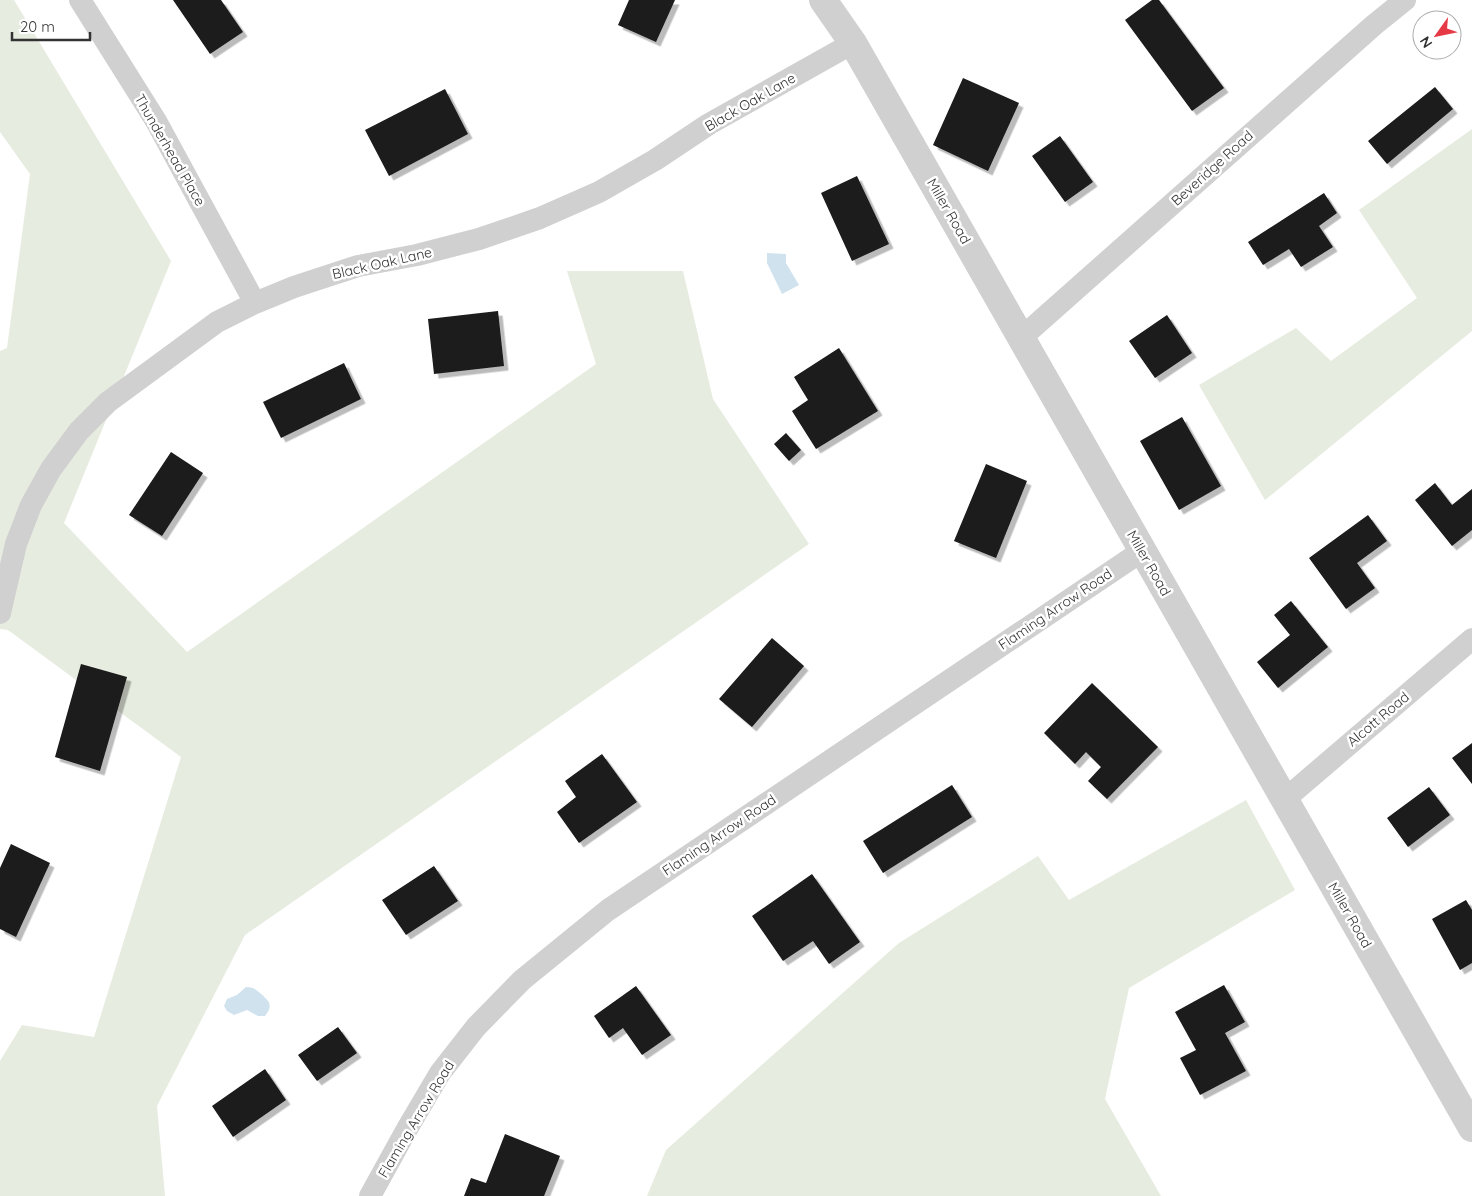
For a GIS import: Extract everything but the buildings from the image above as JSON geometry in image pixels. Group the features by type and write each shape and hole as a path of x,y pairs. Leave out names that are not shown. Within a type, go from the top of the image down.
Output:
{"street":[{"name":"Thunderhead Place","path":"80,0 156,121 255,303"},
{"name":"Miller Road","path":"823,0 853,43 1472,1128"},
{"name":"Beveridge Road","path":"1021,338 1374,25 1405,0"},
{"name":"Black Oak Lane","path":"0,613 16,544 31,505 51,469 79,431 108,402 209,328 255,303 294,287 358,266 416,255 479,239 540,218 599,192 655,160 709,124 853,43"},
{"name":"Flaming Arrow Road","path":"370,1196 440,1073 476,1027 522,980 608,910 1142,551"},
{"name":"Alcott Road","path":"1284,800 1472,639"}],"shaded area":[{"path":"0,0 14,0 171,261 64,523 187,652 596,364 567,271 683,271 713,399 809,544 245,935 157,1106 165,1196 0,1196 0,1061 22,1025 94,1037 181,757 8,630 0,629 0,351 7,348 30,174 0,132"},
{"path":"1472,129 1472,331 1265,500 1199,385 1296,328 1331,361 1417,298 1359,210"},
{"path":"1246,800 1295,890 1129,988 1105,1099 1161,1196 647,1196 666,1150 899,943 1038,856 1069,900"}],"water":[{"path":"767,253 786,254 786,263 799,285 782,294 767,263"},
{"path":"246,987 255,989 268,1001 270,1006 265,1016 258,1016 247,1010 234,1015 227,1011 224,1006 227,999 237,995"}]}
